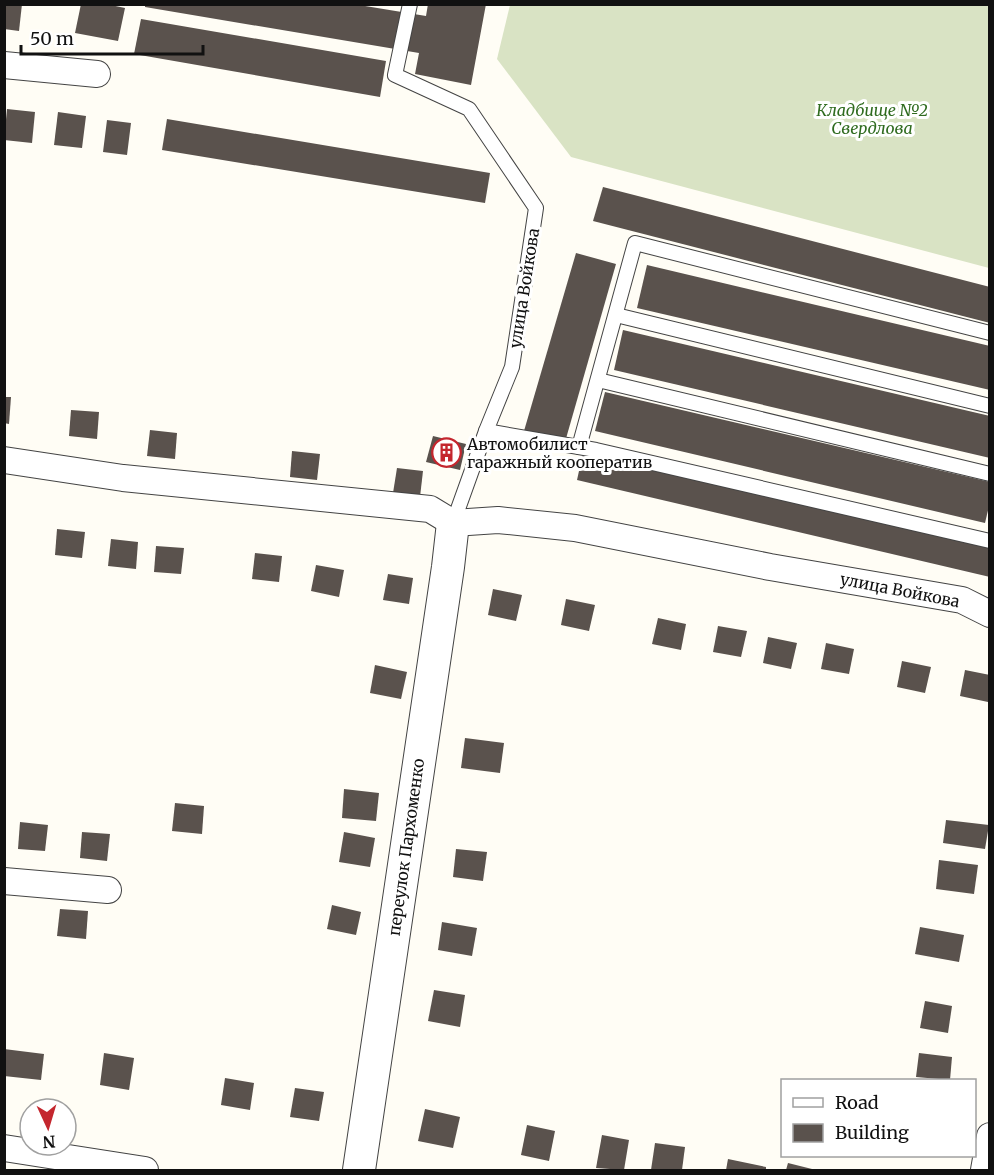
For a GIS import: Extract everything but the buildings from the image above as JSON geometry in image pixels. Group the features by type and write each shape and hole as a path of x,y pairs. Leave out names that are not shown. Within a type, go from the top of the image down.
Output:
{"street":[{"path":"4,65 97,74"},
{"path":"4,460 123,478 430,509 453,523"},
{"name":"улица Войкова","path":"453,523 498,520 575,528 770,567 962,600 990,614"},
{"name":"переулок Пархоменко","path":"359,1170 447,579 453,523"},
{"path":"4,881 108,890"},
{"path":"984,1170 990,1136"},
{"path":"4,1148 145,1170"}],"lane":[{"name":"улица Войкова","path":"410,4 395,75 469,109 536,208 512,367 486,430 453,523"},
{"path":"579,447 635,243 990,333"},
{"path":"615,315 990,406"},
{"path":"598,380 990,474"},
{"path":"486,430 579,447 990,542"}],"green space":[{"name":"Кладбище №2 Свердлова","path":"510,5 989,5 989,268 571,157 497,59"}],"place":[{"name":"Автомобилист гаражный кооператив","path":"446,453"}]}
